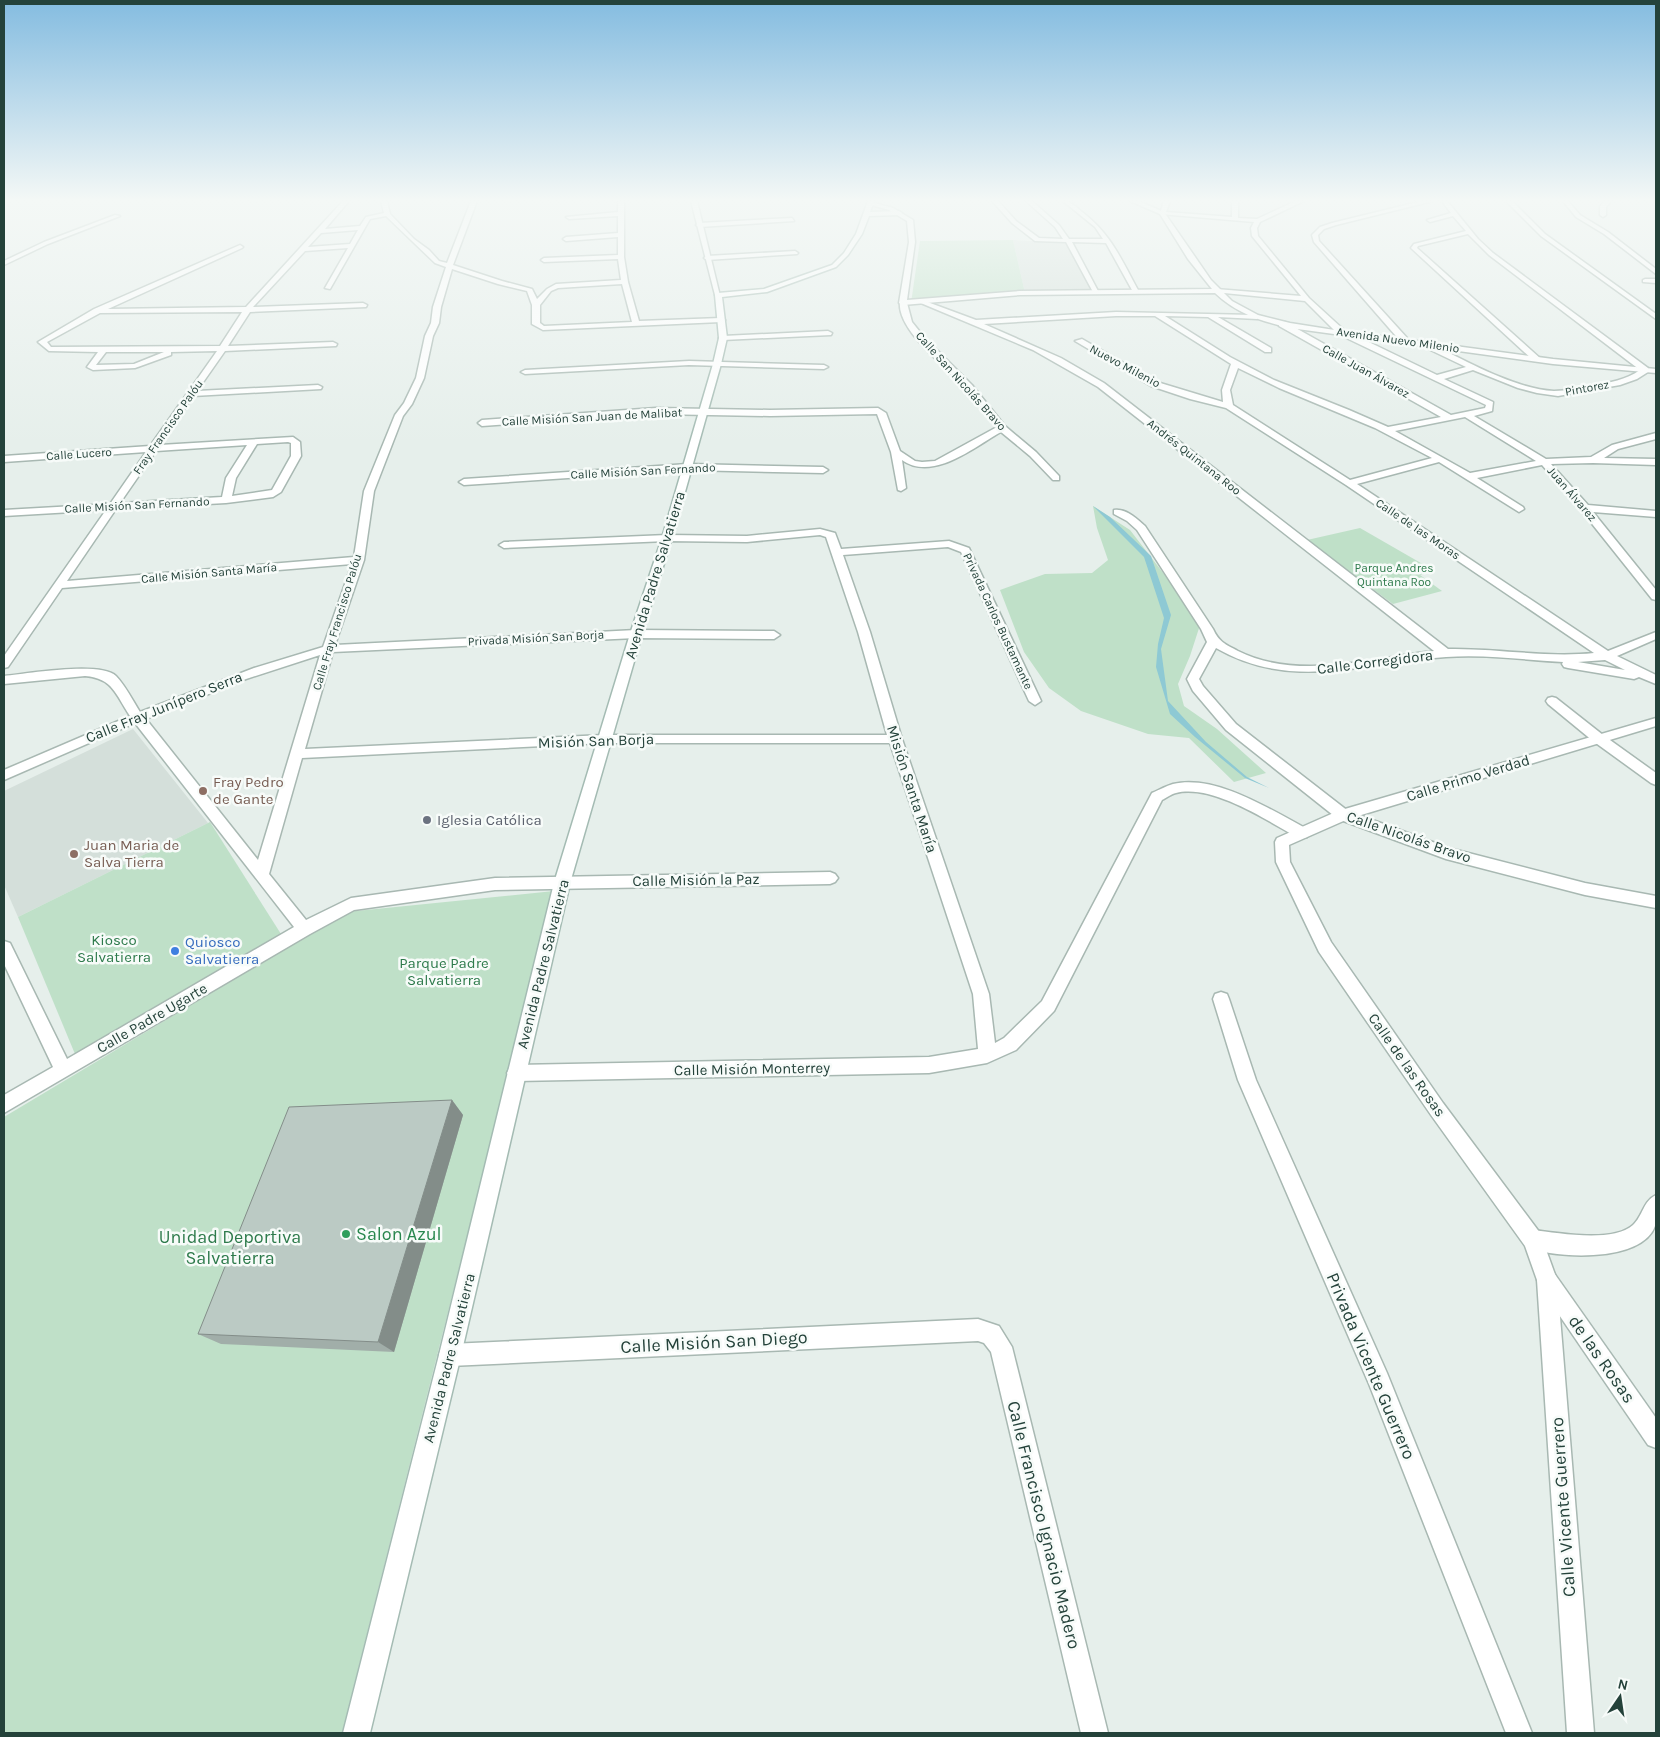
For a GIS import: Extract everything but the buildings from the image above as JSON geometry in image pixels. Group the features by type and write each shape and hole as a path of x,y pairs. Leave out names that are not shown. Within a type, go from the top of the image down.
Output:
{"street":[{"path":"161,282 97,311 42,342 49,349 104,350 222,349 333,344"},
{"name":"Fray Francisco Palóu","path":"4,664 60,586 222,349 246,310 273,282"},
{"path":"328,288 331,282"},
{"name":"Calle Fray Francisco Palóu","path":"261,876 328,650 359,560 369,492 399,415 408,404 420,378 429,336 435,323 437,307 444,282"},
{"path":"497,282 530,290 536,305 536,324 543,328 721,320"},
{"path":"536,305 548,290 556,286 623,282"},
{"path":"624,282 636,324"},
{"name":"Avenida Padre Salvatierra","path":"356,1733 450,1355 562,883 604,739 667,538 717,364 723,338 718,295 714,282"},
{"path":"718,295 765,291 790,282"},
{"name":"Calle San Nicolás Bravo","path":"906,282 903,303 908,322 922,339 969,386 1002,428 1033,454 1056,478"},
{"path":"1090,282 1095,291"},
{"path":"1131,282 1135,290"},
{"name":"Avenida Nuevo Milenio","path":"1210,282 1216,291 1239,309 1254,317 1282,324 1537,359 1656,371"},
{"path":"1294,282 1340,332 1490,404 1489,409 1484,411 1386,430"},
{"path":"1353,282 1405,341"},
{"path":"1452,282 1537,359"},
{"path":"1528,282 1645,370"},
{"path":"1607,282 1656,317"},
{"path":"903,303 963,296 1135,290 1216,291 1307,298"},
{"name":"Andrés Quintana Roo","path":"920,301 1054,356 1101,385 1445,653"},
{"path":"97,311 246,310 362,305"},
{"path":"1156,314 1272,382 1356,415 1440,459 1471,476 1519,509"},
{"path":"1208,314 1268,350"},
{"path":"974,322 1087,315 1208,314 1254,317"},
{"name":"Calle Juan Álvarez","path":"1282,324 1450,418"},
{"path":"723,338 828,333"},
{"name":"Nuevo Milenio","path":"1079,341 1154,384 1229,406"},
{"name":"Pintorez","path":"1423,343 1526,389 1560,393 1618,383 1634,378 1645,370"},
{"path":"104,350 91,367 135,366 179,349"},
{"path":"1229,406 1225,400 1225,394 1236,362"},
{"path":"525,372 658,364 824,367"},
{"path":"1437,378 1475,367"},
{"path":"191,394 318,387"},
{"name":"Calle de las Moras","path":"1229,406 1349,483 1605,656"},
{"name":"Calle Misión San Juan de Malibat","path":"482,423 656,411 770,413 878,411 882,413 896,452"},
{"name":"Juan Álvarez","path":"1467,415 1544,462 1585,508 1656,597"},
{"path":"896,452 912,463 922,465 938,464 1002,428"},
{"path":"1593,460 1615,447 1656,436"},
{"name":"Calle Misión San Fernando","path":"4,513 226,500 270,495 276,492 296,456 295,442 290,440 254,441"},
{"path":"154,448 254,441"},
{"path":"226,500 231,478 254,441"},
{"name":"Calle Lucero","path":"4,459 154,448"},
{"path":"896,452 901,488"},
{"path":"1349,483 1440,459"},
{"path":"1471,476 1544,462 1593,460 1656,462"},
{"name":"Calle Misión San Fernando","path":"464,482 688,466 823,470"},
{"path":"1585,508 1656,514"},
{"path":"1118,512 1141,528 1207,628 1213,642"},
{"name":"Misión Santa María","path":"667,538 748,539 820,532 831,535 864,632 895,739 981,994 988,1055"},
{"path":"504,545 667,538"},
{"name":"Privada Carlos Bustamante","path":"837,552 949,544 966,550 1035,701"},
{"name":"Calle Misión Santa María","path":"60,586 359,560"},
{"name":"Privada Misión San Borja","path":"328,650 636,634 774,635"},
{"path":"1605,656 1656,635"},
{"name":"Calle Corregidora","path":"1213,642 1244,659 1282,668 1323,670 1445,653 1468,653 1542,659 1655,679"},
{"name":"Calle Nicolás Bravo","path":"1213,642 1193,679 1197,688 1231,727 1342,815 1446,853 1585,889 1656,902"},
{"name":"Calle Fray Junípero Serra","path":"4,775 137,717 258,669 290,658 328,650"},
{"name":"Calle Corregidora","path":"1542,659 1605,656 1655,679"},
{"path":"7,680 85,672 100,673 110,678 137,717 304,929"},
{"path":"1552,701 1598,738 1656,780"},
{"name":"Calle Primo Verdad","path":"1282,842 1342,815 1656,722"},
{"name":"Misión San Borja","path":"298,754 604,739 895,739"},
{"path":"988,1055 1010,1044 1048,1006 1157,797 1176,788 1205,789 1238,799 1302,833"},
{"name":"Calle de las Rosas","path":"1282,842 1284,862 1325,947 1437,1109 1533,1240 1547,1280"},
{"name":"Calle Misión la Paz","path":"562,883 830,878"},
{"name":"Calle Padre Ugarte","path":"4,1105 304,929 352,904 495,884 562,883"},
{"path":"4,948 63,1070"},
{"name":"Privada Vicente Guerrero","path":"1221,999 1250,1088 1379,1381 1519,1733"},
{"name":"Calle Misión Monterrey","path":"516,1073 929,1065 988,1055"},
{"path":"1533,1240 1580,1245 1619,1243 1639,1232 1656,1204"},
{"name":"de las Rosas","path":"1547,1280 1656,1437"},
{"name":"Calle Vicente Guerrero","path":"1547,1280 1580,1733"},
{"name":"Calle Misión San Diego","path":"450,1355 978,1330"},
{"name":"Calle Francisco Ignacio Madero","path":"978,1330 991,1334 1001,1347 1095,1733"}],"shaded area":[{"path":"1023,282 1090,282 1094,290 1025,293"},
{"name":"Juan Maria de Salva Tierra","path":"133,729 208,823 18,917 4,885 4,791"}],"green space":[{"path":"914,282 1023,282 1025,293 911,303"},
{"path":"1093,506 1130,530 1201,622 1190,656 1178,684 1184,706 1217,729 1266,773 1234,782 1189,738 1148,734 1081,711 1049,688 1024,652 1000,590 1045,574 1092,573 1108,560 1097,528"},
{"name":"Parque Andres Quintana Roo","path":"1360,528 1433,570 1420,575 1442,591 1393,604 1307,540"},
{"name":"Kiosco Salvatierra","path":"210,822 281,934 75,1054 18,917"},
{"name":"Unidad Deportiva Salvatierra","path":"554,891 342,1733 4,1733 4,1117 346,912"}],"water":[{"path":"1093,506 1110,517 1151,556 1171,615 1161,649 1168,701 1206,742 1247,777 1269,788 1245,778 1170,714 1156,667 1158,644 1164,618 1144,557"}],"place":[{"name":"Fray Pedro de Gante","path":"203,791"},
{"name":"Iglesia Católica","path":"427,820"},
{"name":"Juan Maria de Salva Tierra","path":"74,854"},
{"name":"Quiosco Salvatierra","path":"175,951"},
{"name":"Salon Azul","path":"346,1234"}],"park label":[{"name":"Parque Padre Salvatierra","path":"444,972"}]}
